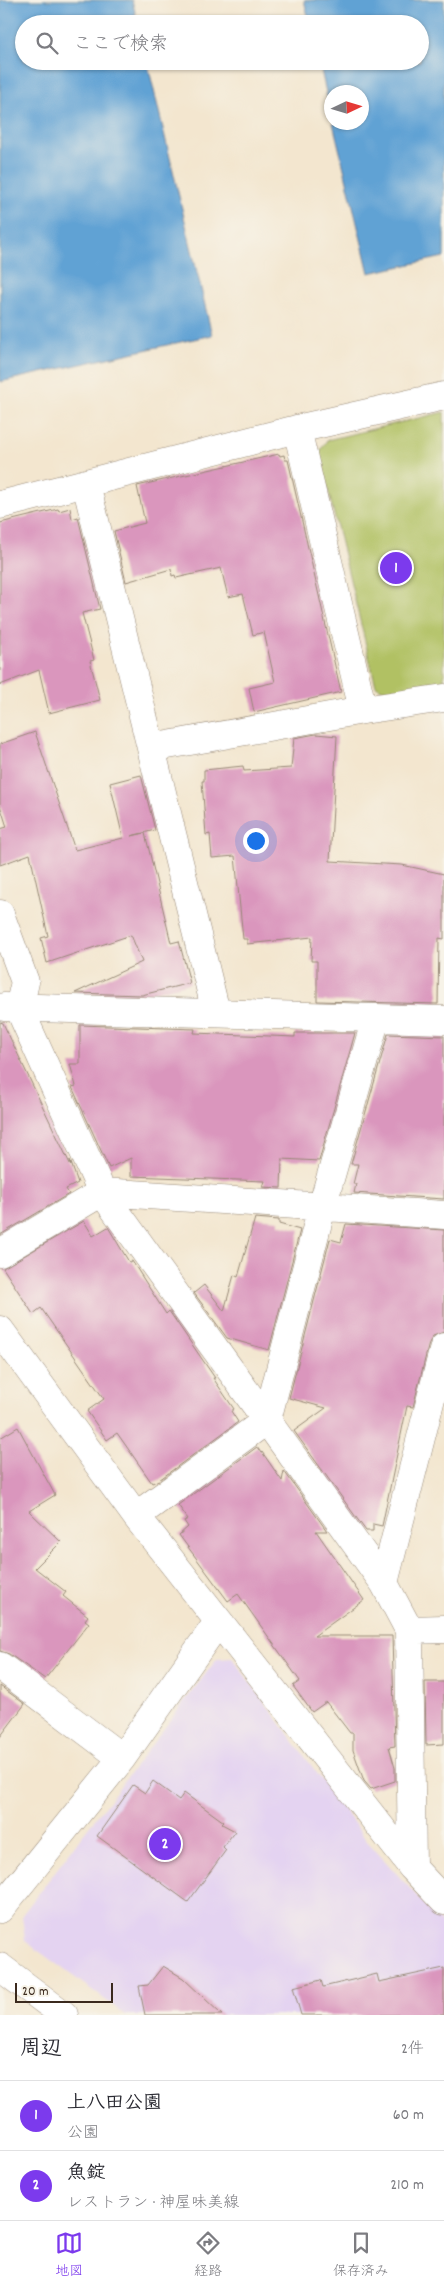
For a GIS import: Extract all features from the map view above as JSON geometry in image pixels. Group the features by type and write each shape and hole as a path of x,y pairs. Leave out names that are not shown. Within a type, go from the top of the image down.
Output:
{"street":[{"path":"0,505 297,429 444,396"},
{"path":"297,429 363,710"},
{"path":"86,484 216,1012"},
{"path":"151,748 363,710 444,698"},
{"path":"0,914 25,982 9,1007"},
{"path":"9,1007 444,1020"},
{"path":"9,1007 102,1192 384,1583 409,1630 412,1867"},
{"path":"136,1516 267,1420 322,1207 376,1018"},
{"path":"0,1253 102,1192 444,1215"},
{"path":"0,1330 136,1516 218,1622 412,1867 444,1902"},
{"path":"384,1583 433,1432 444,1347"},
{"path":"0,1909 122,1758 218,1622"},
{"path":"409,1630 444,1629"},
{"path":"0,1666 122,1758"},
{"path":"0,1967 64,2015"}],"shaded area":[{"path":"232,1658 367,1841 444,1926 444,2015 126,2015 25,1941 22,1915 217,1659"}],"green space":[{"path":"444,412 444,682 387,692 376,686 319,453 327,440"}],"water":[{"path":"0,0 132,0 136,15 15,15 15,70 149,70 212,335 0,382"},
{"path":"304,0 444,0 444,257 369,273 335,130 369,130 369,85 324,85 321,70 429,70 429,15 308,15"}],"building":[{"path":"279,454 280,456 284,455 285,460 288,460 341,692 254,712 249,688 275,682 264,632 253,635 243,594 228,597 221,568 176,578 175,575 172,576 171,569 126,582 114,531 145,523 137,486"},
{"path":"70,508 72,519 78,517 100,609 82,613 94,660 90,661 100,700 49,713 39,670 0,685 0,523 58,509 59,511"},
{"path":"35,732 75,850 123,838 110,783 141,775 155,830 131,836 145,833 171,943 179,941 190,983 142,995 75,993 142,962 131,935 47,963 41,938 48,936 30,854 0,865 0,829 7,827 0,805 0,744"},
{"path":"316,734 337,736 330,861 402,865 444,874 444,939 439,938 438,1004 317,1001 317,961 311,961 312,937 247,944 247,939 243,939 235,856 212,858 210,834 206,835 202,781 204,781 204,770 243,766 244,771 291,768 294,738"},
{"path":"0,1022 3,1023 71,1166 70,1160 78,1183 66,1189 69,1194 0,1235"},
{"path":"80,1025 195,1029 194,1033 295,1037 295,1033 355,1033 319,1161 282,1159 281,1188 263,1187 265,1181 131,1176 131,1158 109,1168 72,1087 76,1086 70,1064 80,1064"},
{"path":"388,1034 444,1036 444,1199 354,1193 356,1184 353,1184 358,1164 351,1164"},
{"path":"255,1218 279,1220 279,1224 300,1230 269,1350 227,1338 194,1293 204,1285 224,1311 234,1275 238,1277"},
{"path":"84,1221 93,1236 108,1227 129,1262 132,1261 166,1314 169,1311 215,1378 213,1378 234,1409 231,1411 238,1422 159,1480 152,1483 117,1433 107,1440 87,1411 104,1399 41,1308 33,1314 3,1268"},
{"path":"346,1224 444,1230 444,1332 433,1336 429,1343 413,1407 407,1406 382,1526 373,1524 373,1531 366,1531 294,1431 326,1408 289,1398 330,1239 341,1242"},
{"path":"18,1427 55,1495 29,1511 61,1542 35,1568 66,1592 63,1596 88,1616 85,1620 89,1623 45,1679 9,1654 0,1651 0,1438"},
{"path":"257,1447 282,1481 284,1471 327,1531 316,1531 364,1600 314,1636 392,1636 395,1746 389,1747 395,1768 395,1781 371,1789 364,1781 353,1750 353,1733 350,1733 326,1702 312,1712 293,1686 300,1681 238,1594 228,1601 179,1535 188,1527 184,1521 188,1519 178,1505"},
{"path":"425,1682 444,1682 444,1744 426,1745"},
{"path":"0,1686 25,1704 0,1737"},
{"path":"153,1781 179,1800 184,1793 224,1822 222,1824 235,1831 223,1847 226,1850 188,1902 97,1836 133,1785 145,1793"},
{"path":"163,1966 183,1978 222,2015 145,2015 139,1986 148,1985"},
{"path":"444,1968 444,2015 301,2015 293,1987 321,1980 323,1987 377,1974 379,1982"}],"place":[{"name":"上八田公園","path":"396,568"},
{"name":"魚錠","path":"165,1844"}]}
